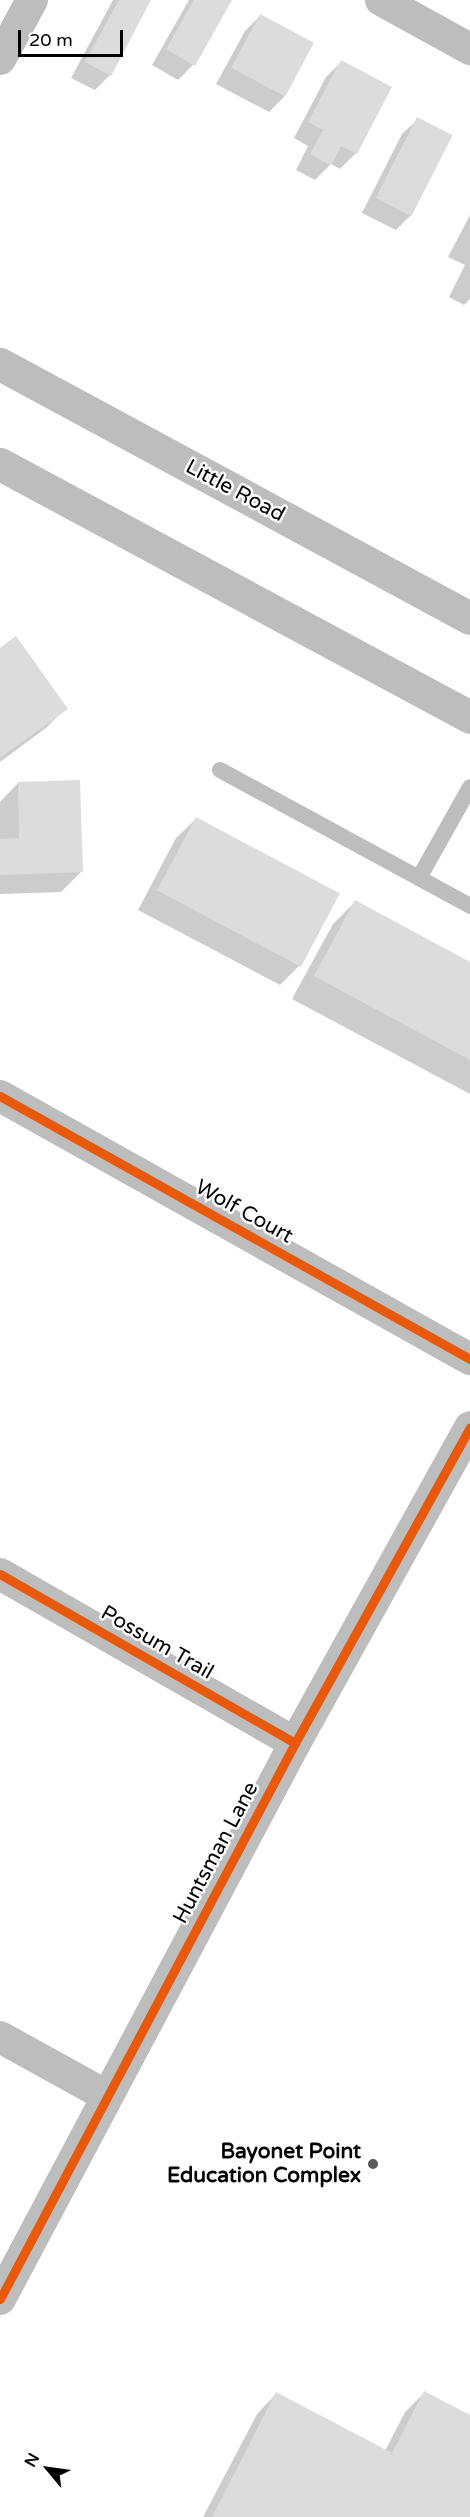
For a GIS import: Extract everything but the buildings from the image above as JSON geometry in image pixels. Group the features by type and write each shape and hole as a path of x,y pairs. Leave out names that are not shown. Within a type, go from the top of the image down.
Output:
{"main road":[{"name":"Little Road","path":"0,364 470,618"},
{"path":"0,464 470,717"}],"street":[{"path":"0,59 32,0"},
{"path":"381,0 470,49"},
{"name":"Wolf Court","path":"0,1096 470,1359"},
{"name":"Huntsman Lane","path":"0,2299 295,1743 470,1427"},
{"name":"Possum Trail","path":"0,1574 295,1743"},
{"path":"0,2037 107,2096"}],"lane":[{"path":"220,770 470,906"},
{"path":"419,878 470,787"}],"cycle path":[{"path":"0,1096 470,1359"},
{"path":"0,2299 295,1743 470,1427"},
{"path":"0,1574 295,1743"}],"place":[{"name":"Bayonet Point Education Complex","path":"373,2164"}]}
